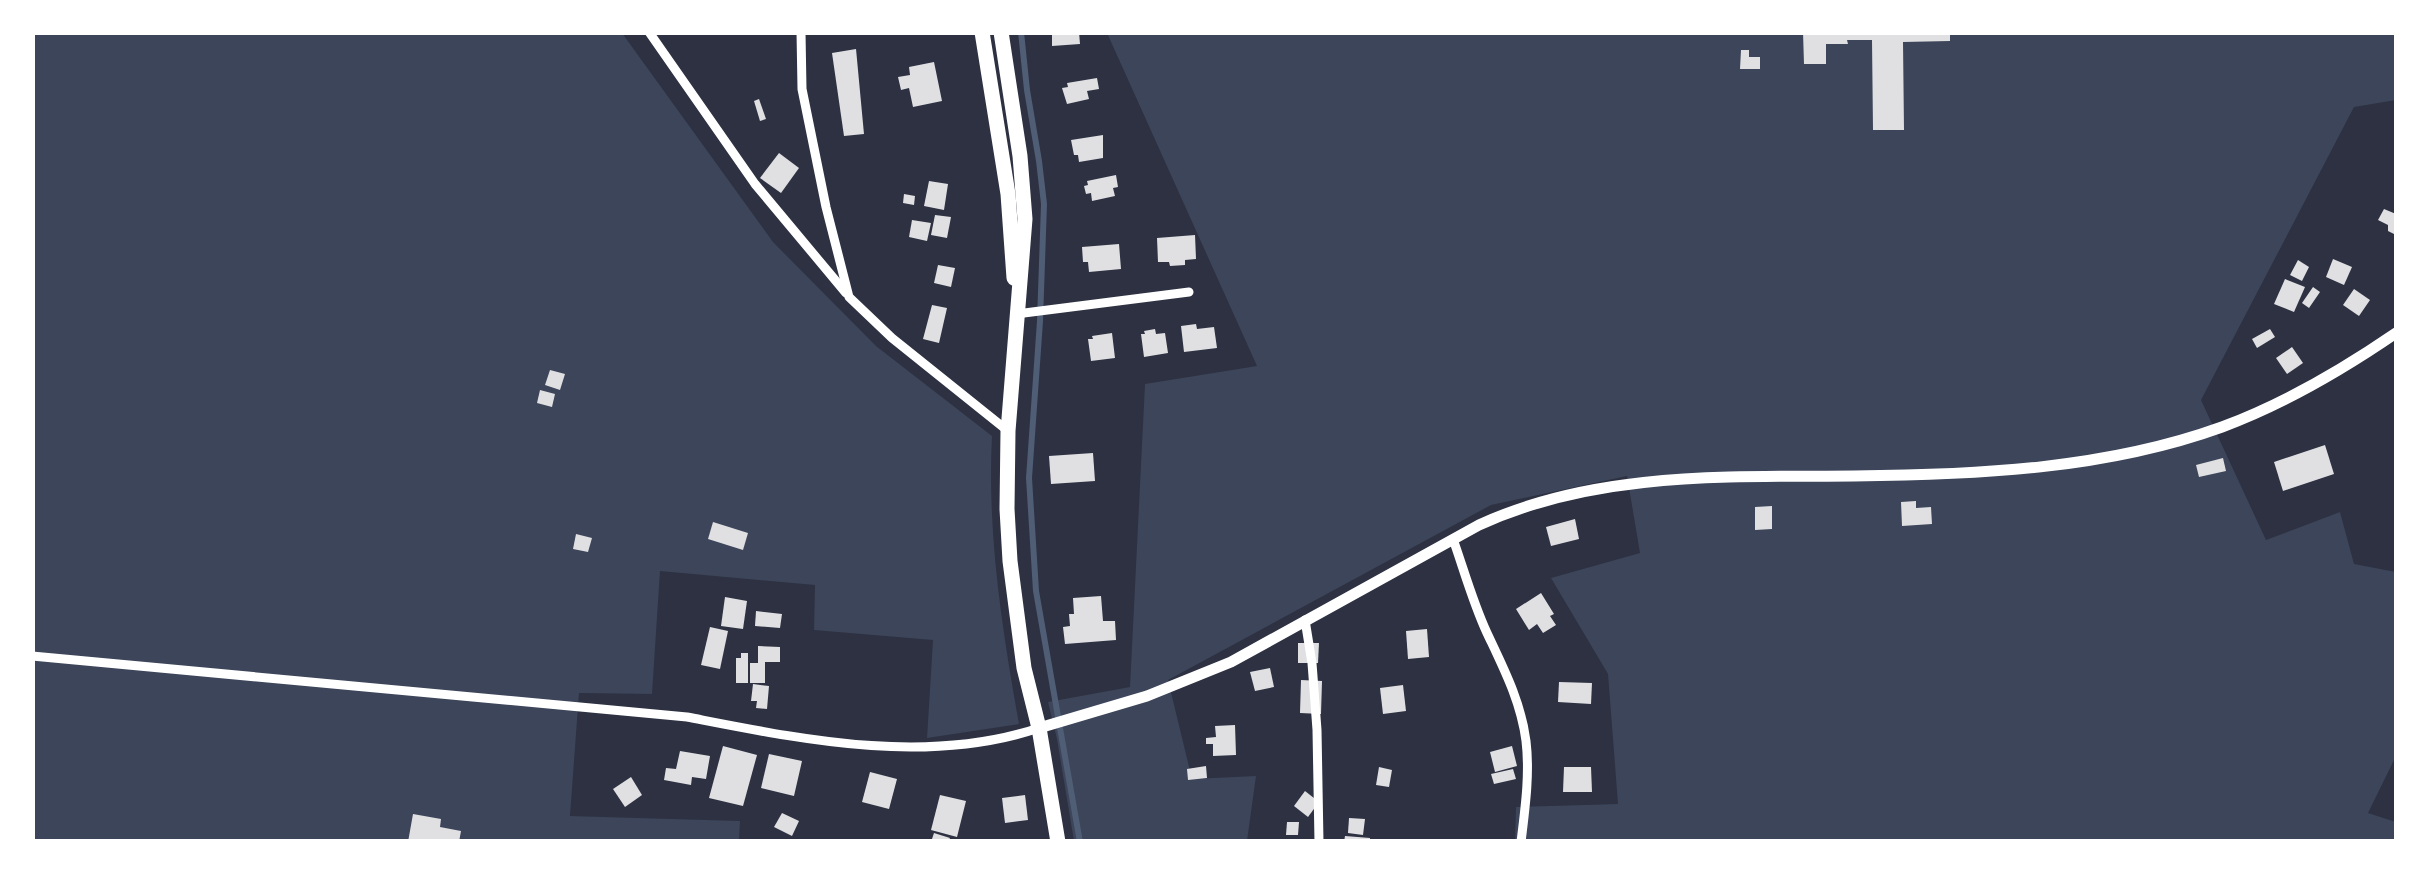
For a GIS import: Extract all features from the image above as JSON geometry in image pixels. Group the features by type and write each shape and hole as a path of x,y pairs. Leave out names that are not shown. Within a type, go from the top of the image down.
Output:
{"highway":[{"path":"982,32 1008,194 1016,310"},
{"path":"1002,32 1025,207 1008,431 1010,561 1024,668 1039,728 1058,842"}],"street":[{"path":"649,32 755,184 849,297 892,338 1008,431"},
{"path":"801,32 802,89 849,297"},
{"path":"1016,310 1189,292"},
{"path":"32,656 686,716 780,734 876,746 985,743 1147,696 1231,662 1504,513 1609,485 1992,470 2124,454 2256,413 2334,373 2396,333"},
{"path":"1453,539 1520,711 1527,780 1521,842"},
{"path":"1306,620 1317,730 1319,842"}],"shaded area":[{"path":"32,33 622,33 773,242 876,346 992,436 994,545 1019,724 927,738 933,640 814,630 815,585 660,571 652,694 579,693 570,816 740,821 739,841 33,841"},
{"path":"1107,33 2396,33 2396,100 2354,107 2201,400 2266,540 2340,512 2354,564 2396,572 2396,756 2368,813 2396,822 2396,841 1515,841 1516,807 1618,804 1608,674 1551,578 1640,553 1627,476 1491,505 1168,680 1192,779 1256,776 1247,841 1074,841 1048,702 1130,687 1145,384 1257,366"}],"building":[{"path":"1052,32 1079,32 1080,44 1052,46"},
{"path":"1803,32 1950,32 1950,41 1903,42 1904,130 1873,130 1872,40 1826,44 1826,64 1804,64"},
{"path":"856,49 864,134 844,136 832,53"},
{"path":"1741,50 1749,50 1749,57 1760,57 1760,69 1740,69"},
{"path":"934,62 942,101 913,107 909,88 901,90 898,77 910,75 909,67"},
{"path":"1097,78 1099,89 1087,91 1089,99 1067,104 1062,88 1068,87 1067,83"},
{"path":"759,99 766,119 760,121 754,101"},
{"path":"1103,135 1103,158 1079,162 1071,140"},
{"path":"779,153 799,168 781,193 760,178"},
{"path":"1116,175 1115,196 1092,201 1091,193 1086,194 1087,181"},
{"path":"929,181 948,184 944,210 924,206"},
{"path":"904,194 915,196 914,205 903,203"},
{"path":"2384,209 2396,214 2396,235 2378,220"},
{"path":"935,215 951,217 947,238 931,235"},
{"path":"912,220 931,223 927,241 909,237"},
{"path":"1195,235 1196,259 1185,260 1185,265 1158,262 1157,238"},
{"path":"1119,244 1121,269 1089,272 1088,262 1083,262 1082,247"},
{"path":"2333,259 2352,267 2344,285 2326,277"},
{"path":"2298,260 2309,267 2302,281 2290,275"},
{"path":"938,265 955,268 951,287 934,283"},
{"path":"2285,279 2305,287 2294,312 2274,304"},
{"path":"2313,287 2320,292 2309,308 2302,303"},
{"path":"2354,289 2370,300 2359,316 2343,305"},
{"path":"932,305 947,308 939,343 923,339"},
{"path":"1196,324 1197,329 1214,327 1217,348 1184,352 1181,326"},
{"path":"1155,329 1156,334 1165,333 1168,353 1144,357 1141,334"},
{"path":"2270,329 2275,337 2257,348 2252,339"},
{"path":"1112,333 1115,358 1091,361 1088,339"},
{"path":"2292,347 2303,363 2287,374 2276,358"},
{"path":"550,370 565,374 560,390 545,385"},
{"path":"540,390 555,394 552,407 537,403"},
{"path":"2325,445 2334,474 2283,491 2274,462"},
{"path":"1093,453 1095,481 1051,484 1049,456"},
{"path":"2223,458 2226,471 2199,477 2196,465"},
{"path":"1916,501 1916,508 1931,507 1932,524 1902,526 1901,502"},
{"path":"1772,506 1772,529 1755,530 1755,507"},
{"path":"1575,519 1579,539 1551,546 1546,527"},
{"path":"713,522 748,533 743,550 708,539"},
{"path":"576,534 592,538 588,552 573,549"},
{"path":"1541,593 1556,625 1543,633 1537,624 1529,630 1516,609"},
{"path":"1101,596 1103,621 1115,621 1116,640 1065,644 1063,627 1070,626 1073,598"},
{"path":"725,597 747,601 743,629 721,626"},
{"path":"756,611 782,614 780,628 755,626"},
{"path":"710,627 728,631 720,669 701,665"},
{"path":"1427,629 1429,657 1408,659 1406,631"},
{"path":"1298,643 1319,643 1318,663 1298,663"},
{"path":"758,646 780,647 780,662 765,662 765,683 750,683 750,663 758,663"},
{"path":"741,653 748,653 748,683 736,683 736,658 741,658"},
{"path":"1270,668 1274,687 1255,691 1250,672"},
{"path":"1301,680 1322,681 1321,714 1300,713"},
{"path":"1559,682 1592,683 1591,704 1558,702"},
{"path":"753,684 769,686 767,709 756,708 757,701 751,701"},
{"path":"1403,685 1406,711 1383,714 1380,688"},
{"path":"1235,725 1236,755 1213,756 1213,744 1206,744 1206,738 1216,737 1215,726"},
{"path":"723,746 757,755 743,806 709,798"},
{"path":"1512,746 1517,766 1495,772 1490,752"},
{"path":"680,751 710,756 706,779 692,777 691,785 664,780 666,768 676,769"},
{"path":"769,754 802,761 794,796 761,788"},
{"path":"1206,766 1207,778 1188,780 1187,769"},
{"path":"1379,767 1392,770 1389,787 1376,785"},
{"path":"1564,767 1591,767 1592,792 1563,792"},
{"path":"1513,769 1516,779 1494,784 1491,774"},
{"path":"870,772 897,779 889,809 862,802"},
{"path":"631,777 642,795 625,807 613,789"},
{"path":"1305,791 1319,802 1308,817 1294,806"},
{"path":"940,795 966,801 957,837 931,830"},
{"path":"1025,795 1028,820 1005,823 1002,798"},
{"path":"782,813 799,821 792,836 774,827"},
{"path":"413,814 441,819 440,827 461,831 459,842 408,842"},
{"path":"1349,818 1365,819 1363,835 1348,833"},
{"path":"1287,822 1299,822 1298,835 1286,835"},
{"path":"934,833 950,838 948,842 931,842"},
{"path":"1345,836 1370,838 1370,842 1344,842"}],"waterway":[{"path":"1021,32 1044,204 1029,478 1036,591 1080,842"}]}
